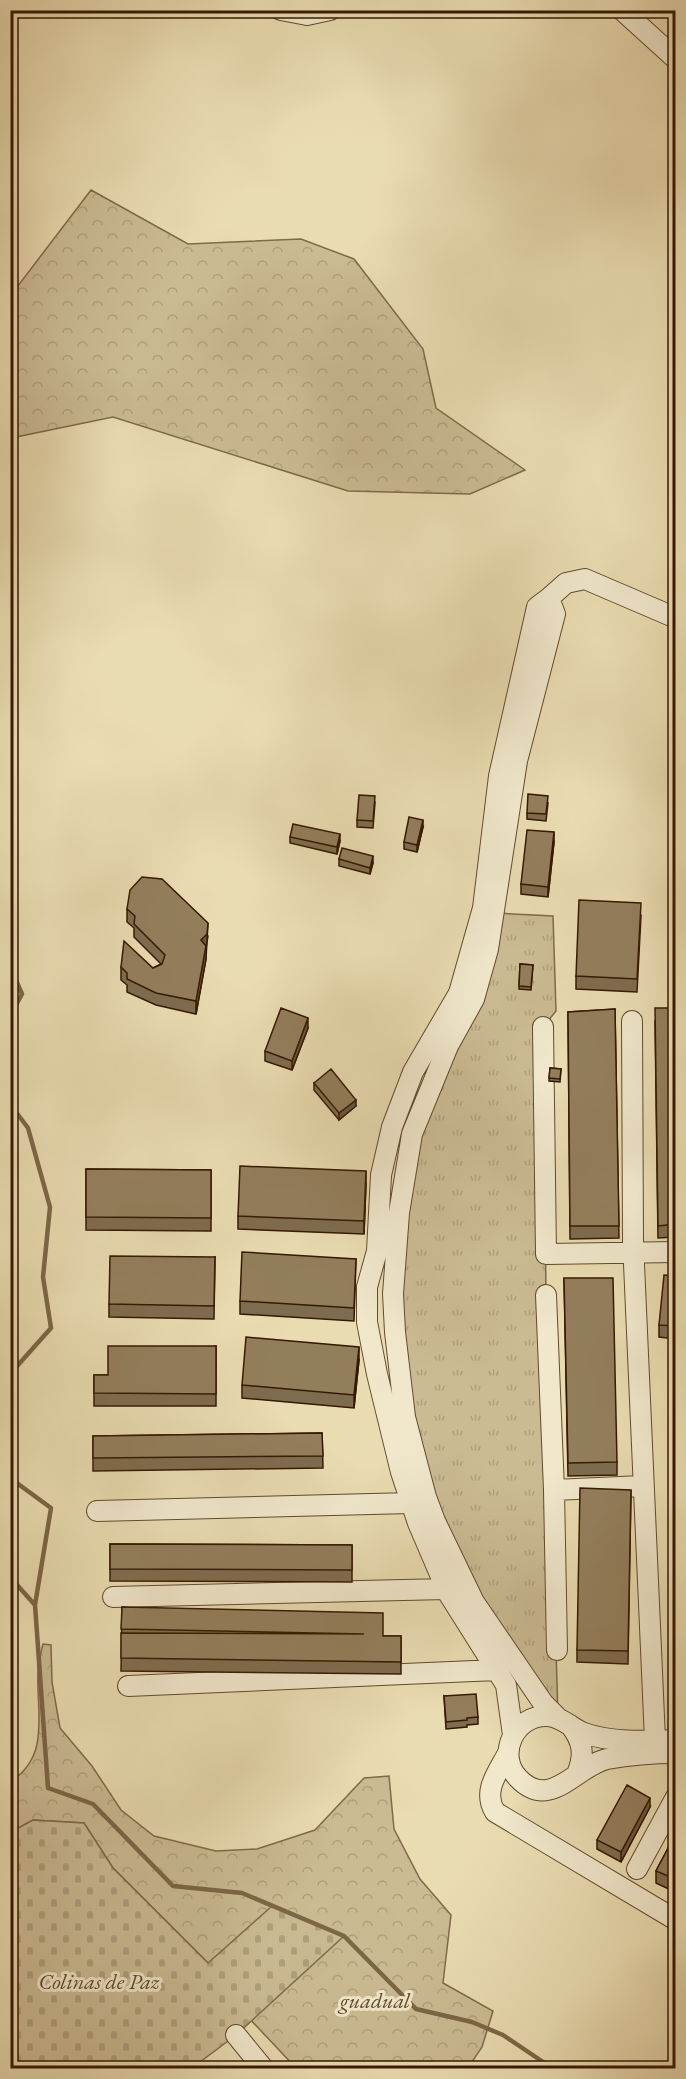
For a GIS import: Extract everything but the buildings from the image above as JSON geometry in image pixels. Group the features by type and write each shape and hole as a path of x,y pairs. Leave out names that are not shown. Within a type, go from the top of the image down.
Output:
{"street":[{"path":"281,10 307,15 330,10"},
{"path":"622,10 675,59"},
{"path":"675,618 585,579 566,584 537,607 499,776 483,908 459,993 413,1072 398,1108 386,1151 378,1201 377,1251 367,1287 367,1322 377,1374 411,1503 446,1589 506,1685 510,1701 510,1744 513,1772 519,1779 535,1789 545,1790 563,1786 577,1774 607,1759 675,1753"},
{"path":"549,598 555,614 517,761 496,912 488,949 474,999 436,1073 412,1134 399,1213 393,1272 394,1332 404,1408 426,1497 451,1557 474,1602 543,1703 578,1735 582,1748 582,1761 577,1774"},
{"path":"632,1021 633,1254 655,1740"},
{"path":"543,1027 546,1254 675,1252"},
{"path":"413,1072 436,1073"},
{"path":"372,1272 379,1268 393,1272"},
{"path":"546,1295 554,1490 556,1650"},
{"path":"554,1490 642,1486"},
{"path":"97,1511 411,1503"},
{"path":"113,1597 446,1589"},
{"path":"128,1686 497,1670"},
{"path":"675,1740 601,1737 584,1732 564,1721 537,1717 527,1720 510,1744 489,1789 489,1802 495,1812 675,1920"},
{"path":"638,1869 675,1797"},
{"path":"236,2035 263,2068"}],"green space":[{"path":"91,190 188,244 301,239 354,259 423,349 436,408 525,470 470,494 348,491 113,417 11,438 11,295"},
{"path":"496,913 553,916 556,1011 543,1027 546,1295 558,1718 446,1547 398,1364 407,1156"},
{"name":"guadual","path":"43,1644 51,1645 52,1682 60,1728 92,1766 121,1810 154,1836 216,1851 257,1849 315,1830 364,1778 389,1776 394,1829 420,1879 451,1915 443,1983 493,2011 482,2047 468,2068 296,2068 247,2016 208,1963 113,1868 84,1823 33,1820 11,1832 11,1781 24,1771 37,1746 39,1732 38,1669"},
{"name":"Colinas de Paz","path":"33,1820 84,1823 113,1868 208,1963 272,1906 344,1936 236,2035 192,2068 11,2068 11,1832"}],"waterway":[{"path":"10,967 22,994 10,1016"},
{"path":"10,1104 28,1128 50,1207 43,1277 51,1328 10,1374"},
{"path":"10,1478 51,1508 35,1605"},
{"path":"10,1577 35,1605 48,1788 93,1804 173,1886 242,1893 344,1936 416,2009 472,2022 503,2035 552,2068"}]}
